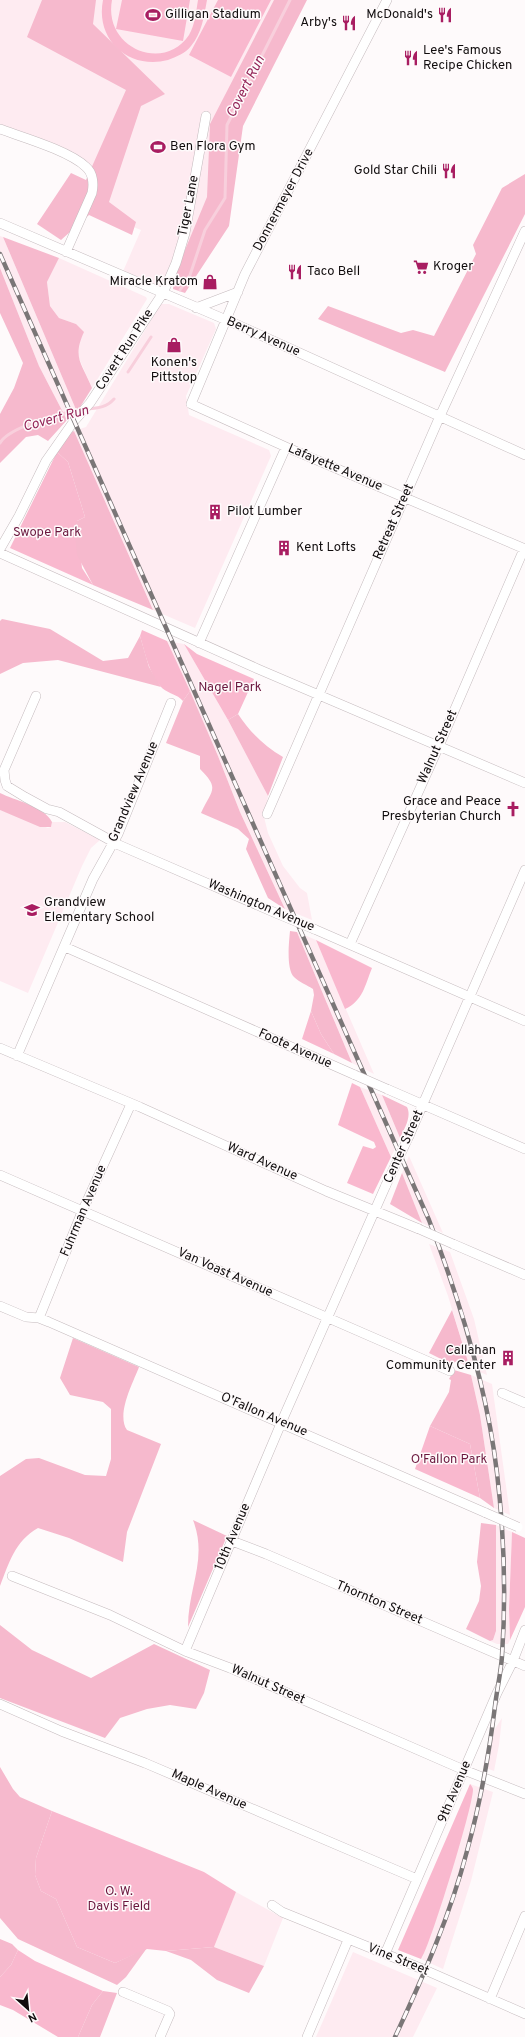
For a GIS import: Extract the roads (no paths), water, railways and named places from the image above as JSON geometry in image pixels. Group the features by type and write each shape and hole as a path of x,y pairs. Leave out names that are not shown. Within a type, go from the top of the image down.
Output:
{"street":[{"name":"Donnermeyer Drive","path":"191,404 238,292 387,0"},
{"name":"Tiger Lane","path":"163,293 176,264 184,233 206,116"},
{"path":"0,129 62,152 85,166 89,171 93,182 92,193 66,252"},
{"name":"Berry Avenue","path":"0,223 225,320 525,454"},
{"name":"Retreat Street","path":"268,814 440,416 525,231"},
{"path":"196,308 238,292"},
{"name":"Covert Run Pike","path":"0,549 46,461 65,432 90,403 163,293"},
{"name":"Lafayette Avenue","path":"191,404 286,447 524,549"},
{"path":"199,643 286,447"},
{"name":"Walnut Street","path":"350,944 439,746 524,549"},
{"path":"0,553 199,643 525,783"},
{"name":"Washington Avenue","path":"36,696 4,770 7,786 25,797 48,809 59,812 114,842 525,1021"},
{"name":"Grandview Avenue","path":"17,1056 97,871 114,842 171,703"},
{"name":"Center Street","path":"283,1423 374,1211 409,1136 525,870"},
{"name":"Foote Avenue","path":"65,947 525,1149"},
{"name":"Ward Avenue","path":"0,1048 525,1275"},
{"name":"Fuhrman Avenue","path":"39,1318 82,1212 131,1104"},
{"name":"Van Voast Avenue","path":"0,1175 450,1371"},
{"name":"O’Fallon Avenue","path":"0,1306 26,1317 39,1318 522,1528"},
{"path":"502,1394 525,1403"},
{"name":"10th Avenue","path":"186,1651 283,1423"},
{"name":"Thornton Street","path":"232,1541 266,1554 525,1666"},
{"name":"Walnut Street","path":"12,1576 37,1584 137,1626 186,1651 230,1668 464,1770 525,1794"},
{"name":"9th Avenue","path":"385,1954 497,1693 513,1662 525,1630"},
{"name":"Maple Avenue","path":"0,1704 61,1731 145,1763 417,1879"},
{"name":"Vine Street","path":"272,1905 282,1912 525,2014"},
{"path":"490,1999 525,1916"},
{"path":"307,2037 348,1940"},
{"path":"123,1992 165,2009 170,2014 160,2037"}],"waterway":[{"name":"Covert Run","path":"180,290 190,275 205,230 225,198 227,125 290,0"},
{"name":"Covert Run","path":"128,372 151,337"},
{"name":"Covert Run","path":"87,409 102,407 109,404 114,399"},
{"name":"Covert Run","path":"0,443 5,437 24,426 61,414 80,410"}],"railway":[{"path":"0,254 429,1220 462,1313 487,1409 497,1473 504,1564 502,1656 493,1724 472,1833 453,1899 416,1992 395,2037"}],"place":[{"name":"Gilligan Stadium","path":"153,15"},
{"name":"McDonald's","path":"445,15"},
{"name":"Arby's","path":"349,23"},
{"name":"Lee's Famous Recipe Chicken","path":"411,58"},
{"name":"Ben Flora Gym","path":"158,147"},
{"name":"Gold Star Chili","path":"449,171"},
{"name":"Kroger","path":"421,267"},
{"name":"Taco Bell","path":"295,272"},
{"name":"Miracle Kratom","path":"210,282"},
{"name":"Konen's Pittstop","path":"174,345"},
{"name":"Pilot Lumber","path":"215,512"},
{"name":"Kent Lofts","path":"284,548"},
{"name":"Grace and Peace Presbyterian Church","path":"513,809"},
{"name":"Grandview Elementary School","path":"32,910"},
{"name":"Callahan Community Center","path":"508,1358"}],"park label":[{"name":"Swope Park","path":"47,533"},
{"name":"Nagel Park","path":"230,688"},
{"name":"O'Fallon Park","path":"449,1460"},
{"name":"O. W. Davis Field","path":"119,1900"}]}
